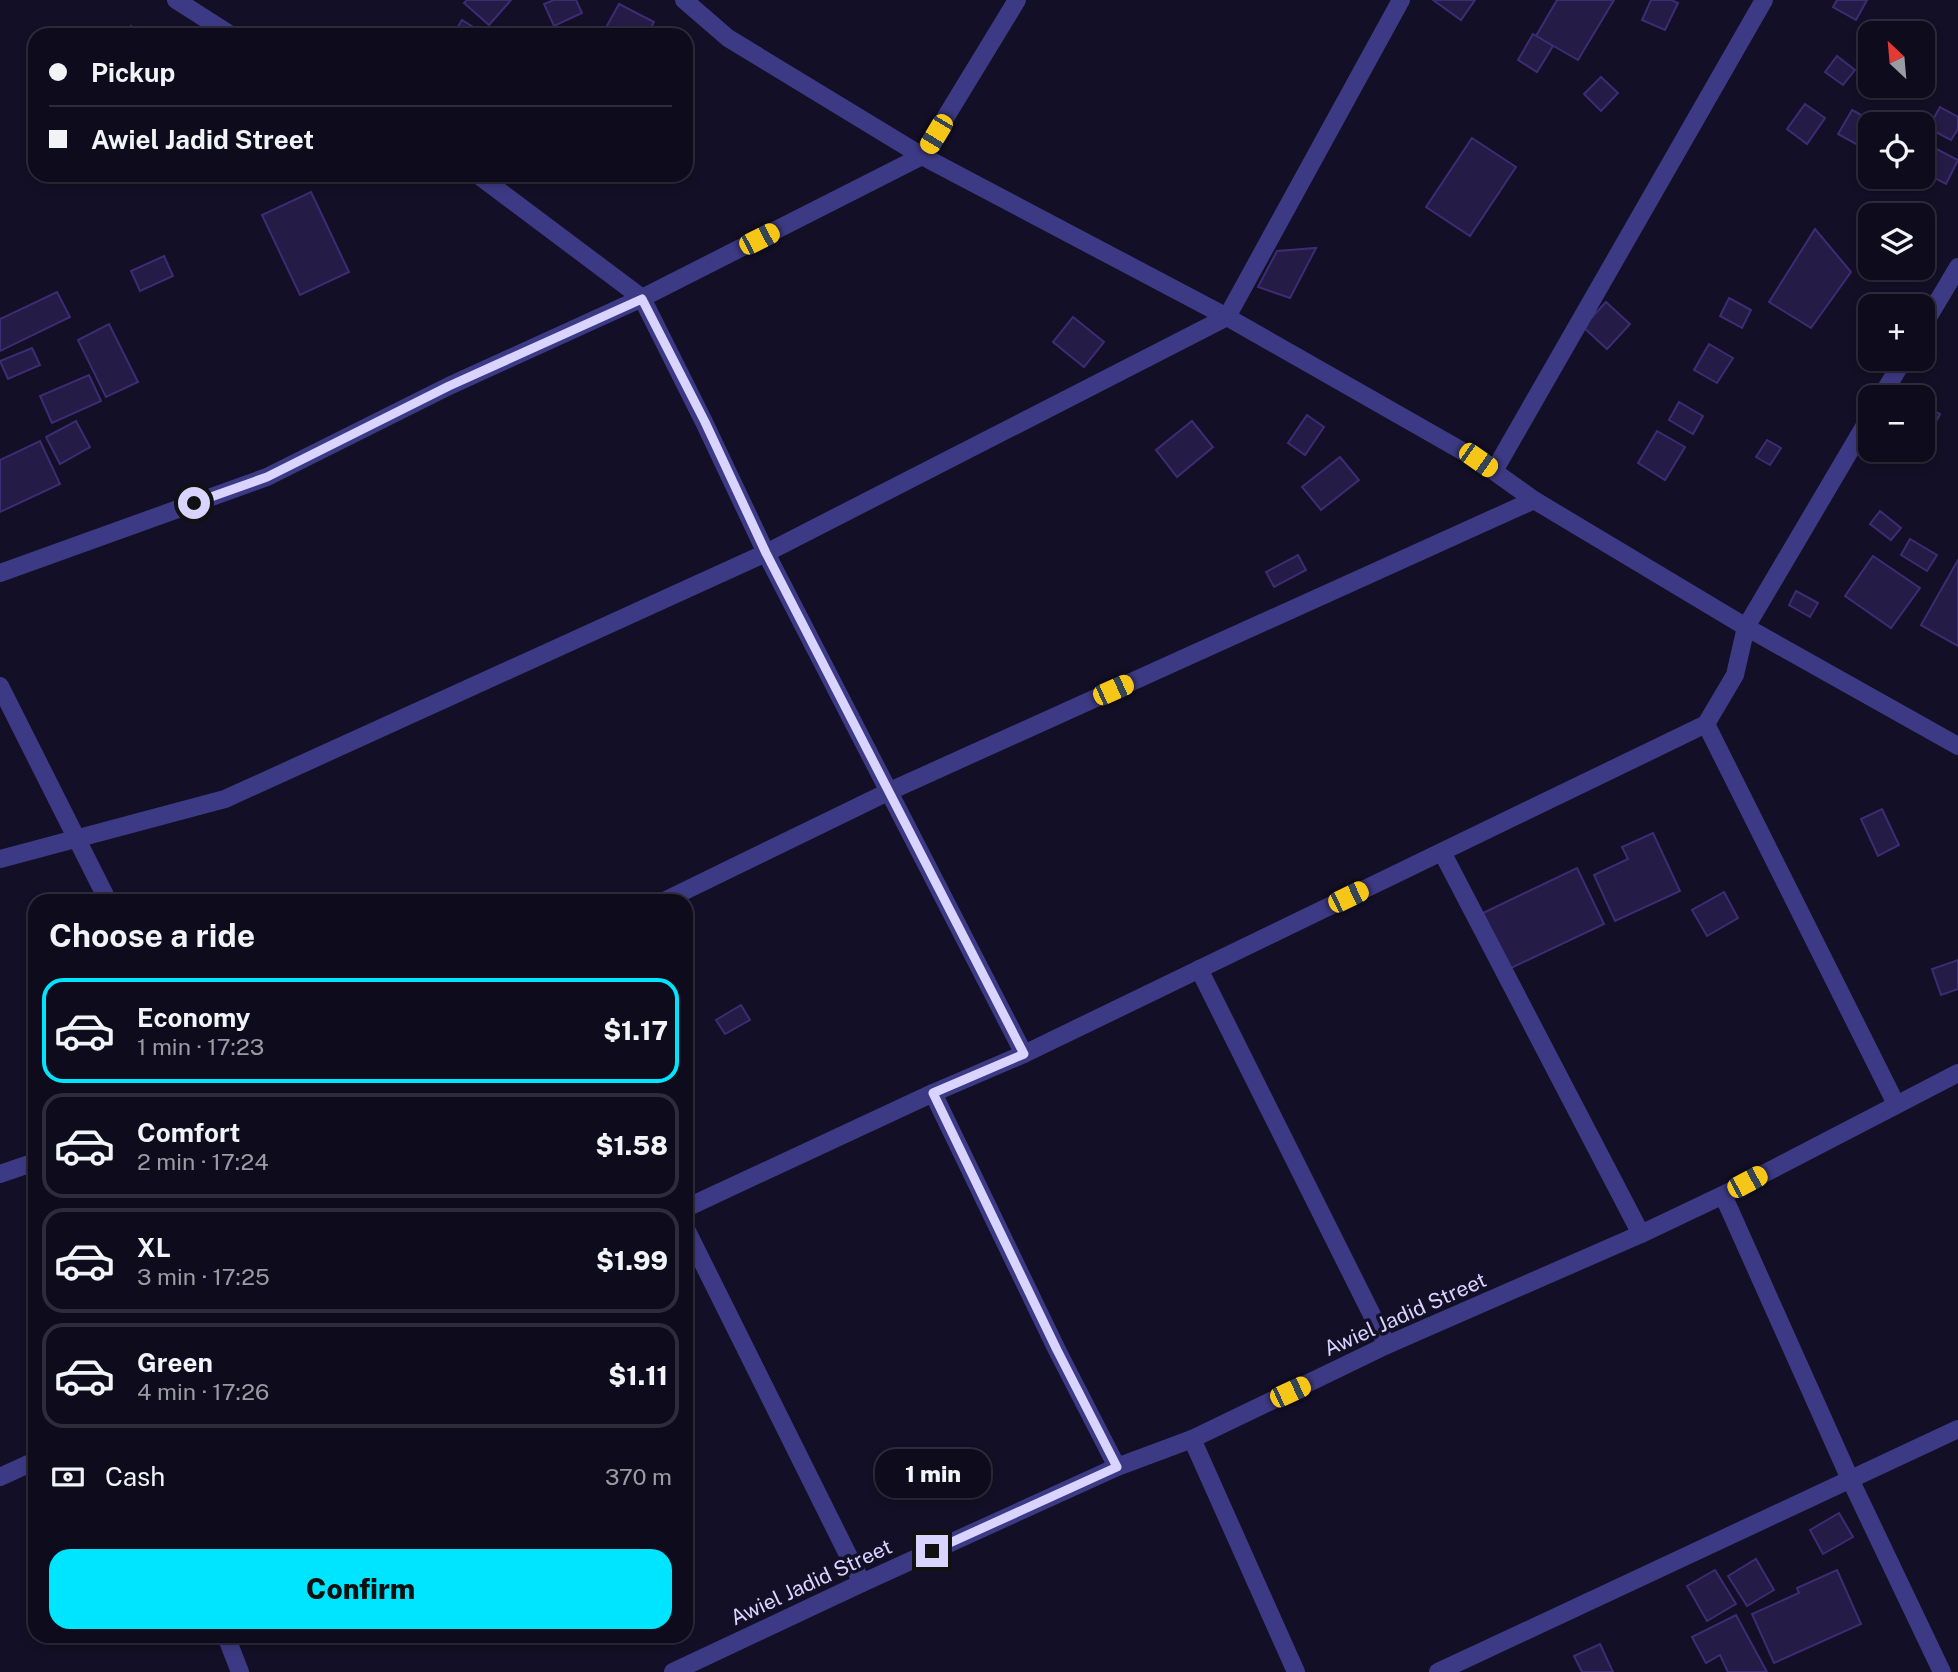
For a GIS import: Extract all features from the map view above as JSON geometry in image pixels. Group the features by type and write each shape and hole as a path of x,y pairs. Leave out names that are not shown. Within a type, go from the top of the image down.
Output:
{"street":[{"path":"176,0 220,28"},
{"path":"684,0 728,38 922,156 1227,317 1478,460 1535,500 1746,627 1958,746"},
{"path":"0,573 267,477 449,386 642,299 922,156 1017,0"},
{"path":"0,859 225,799 766,553 1227,317 1401,0"},
{"path":"1494,471 1765,0"},
{"path":"487,182 642,299 705,422 766,553 1024,1054"},
{"path":"1935,306 1958,267"},
{"path":"693,1205 933,1093 1024,1054 1706,724 1735,676 1746,627 1858,437"},
{"path":"678,894 890,791 1535,500"},
{"path":"0,686 104,894"},
{"path":"1706,724 1896,1104"},
{"path":"1441,852 1641,1234"},
{"path":"1199,969 1387,1345"},
{"name":"Awiel Jadid Street","path":"673,1672 1117,1467 1192,1439 1387,1345 1641,1234 1723,1195 1958,1073"},
{"path":"933,1093 1057,1350 1117,1467"},
{"path":"0,1174 28,1164"},
{"path":"1723,1195 1850,1479 1942,1672"},
{"path":"693,1243 862,1583"},
{"path":"1438,1672 1958,1429"},
{"path":"1192,1439 1296,1672"},
{"path":"0,1477 28,1464"},
{"path":"229,1643 240,1672"}],"building":[{"path":"467,0 511,0 489,25 464,3"},
{"path":"554,0 576,0 582,13 554,26 544,4"},
{"path":"1433,0 1475,0 1461,20"},
{"path":"1557,0 1614,0 1578,60 1536,36"},
{"path":"1651,0 1671,0 1678,3 1665,30 1642,20"},
{"path":"1837,0 1867,0 1856,20 1833,7"},
{"path":"619,4 654,22 651,28 606,28"},
{"path":"462,20 475,28 457,28"},
{"path":"1533,34 1553,46 1537,72 1518,60"},
{"path":"1837,56 1855,70 1843,85 1825,72"},
{"path":"1601,77 1618,93 1601,111 1584,94"},
{"path":"1805,104 1825,118 1807,144 1787,129"},
{"path":"1940,107 1958,117 1958,129 1951,140 1935,132 1935,116"},
{"path":"1852,110 1858,113 1858,145 1838,134"},
{"path":"1472,138 1516,167 1470,236 1426,207"},
{"path":"1935,148 1958,160 1946,184 1935,178"},
{"path":"311,192 349,272 300,295 262,215"},
{"path":"1815,229 1851,272 1811,328 1769,302"},
{"path":"1316,248 1290,298 1258,287 1277,251"},
{"path":"164,256 173,276 140,291 131,271"},
{"path":"57,292 70,317 0,351 0,319"},
{"path":"1729,298 1751,310 1742,328 1720,316"},
{"path":"1606,302 1630,324 1607,349 1583,327"},
{"path":"1073,317 1104,342 1084,367 1053,342"},
{"path":"109,324 138,382 106,397 78,340"},
{"path":"1709,344 1733,358 1717,383 1694,370"},
{"path":"32,348 40,365 8,379 0,361"},
{"path":"89,375 101,401 52,423 40,396"},
{"path":"1679,402 1703,416 1693,434 1669,420"},
{"path":"1935,411 1940,414 1935,423"},
{"path":"1307,415 1324,427 1305,455 1288,443"},
{"path":"76,421 90,447 60,464 46,437"},
{"path":"1192,421 1213,447 1177,477 1156,450"},
{"path":"1657,431 1685,447 1665,480 1638,463"},
{"path":"1767,440 1781,448 1770,465 1756,457"},
{"path":"40,441 60,484 0,512 0,460"},
{"path":"1340,457 1359,480 1321,510 1302,487"},
{"path":"1880,511 1901,528 1891,540 1870,524"},
{"path":"1910,539 1937,555 1927,571 1901,555"},
{"path":"1298,555 1306,570 1274,587 1266,572"},
{"path":"1873,556 1920,588 1891,628 1845,596"},
{"path":"1958,560 1958,646 1921,625"},
{"path":"1796,591 1818,603 1810,617 1789,605"},
{"path":"1882,809 1899,845 1878,856 1861,819"},
{"path":"1653,833 1680,891 1615,921 1594,875 1628,859 1622,847"},
{"path":"1577,868 1604,924 1509,969 1483,913"},
{"path":"1724,892 1738,918 1707,936 1692,910"},
{"path":"1958,960 1958,989 1941,995 1932,969"},
{"path":"741,1005 750,1020 725,1034 716,1020"},
{"path":"1839,1513 1853,1537 1823,1554 1810,1530"},
{"path":"1756,1559 1774,1590 1747,1606 1728,1576"},
{"path":"1715,1570 1736,1604 1707,1621 1687,1586"},
{"path":"1837,1570 1861,1624 1774,1663 1752,1614 1799,1593 1797,1588"},
{"path":"1736,1615 1767,1672 1728,1672 1720,1655 1706,1663 1692,1637"},
{"path":"1600,1644 1613,1672 1582,1672 1574,1656"}],"route":[{"path":"194,503 267,477 449,386 642,299 705,422 766,553 1024,1054 933,1093 1057,1350 1117,1467 932,1551"}]}
